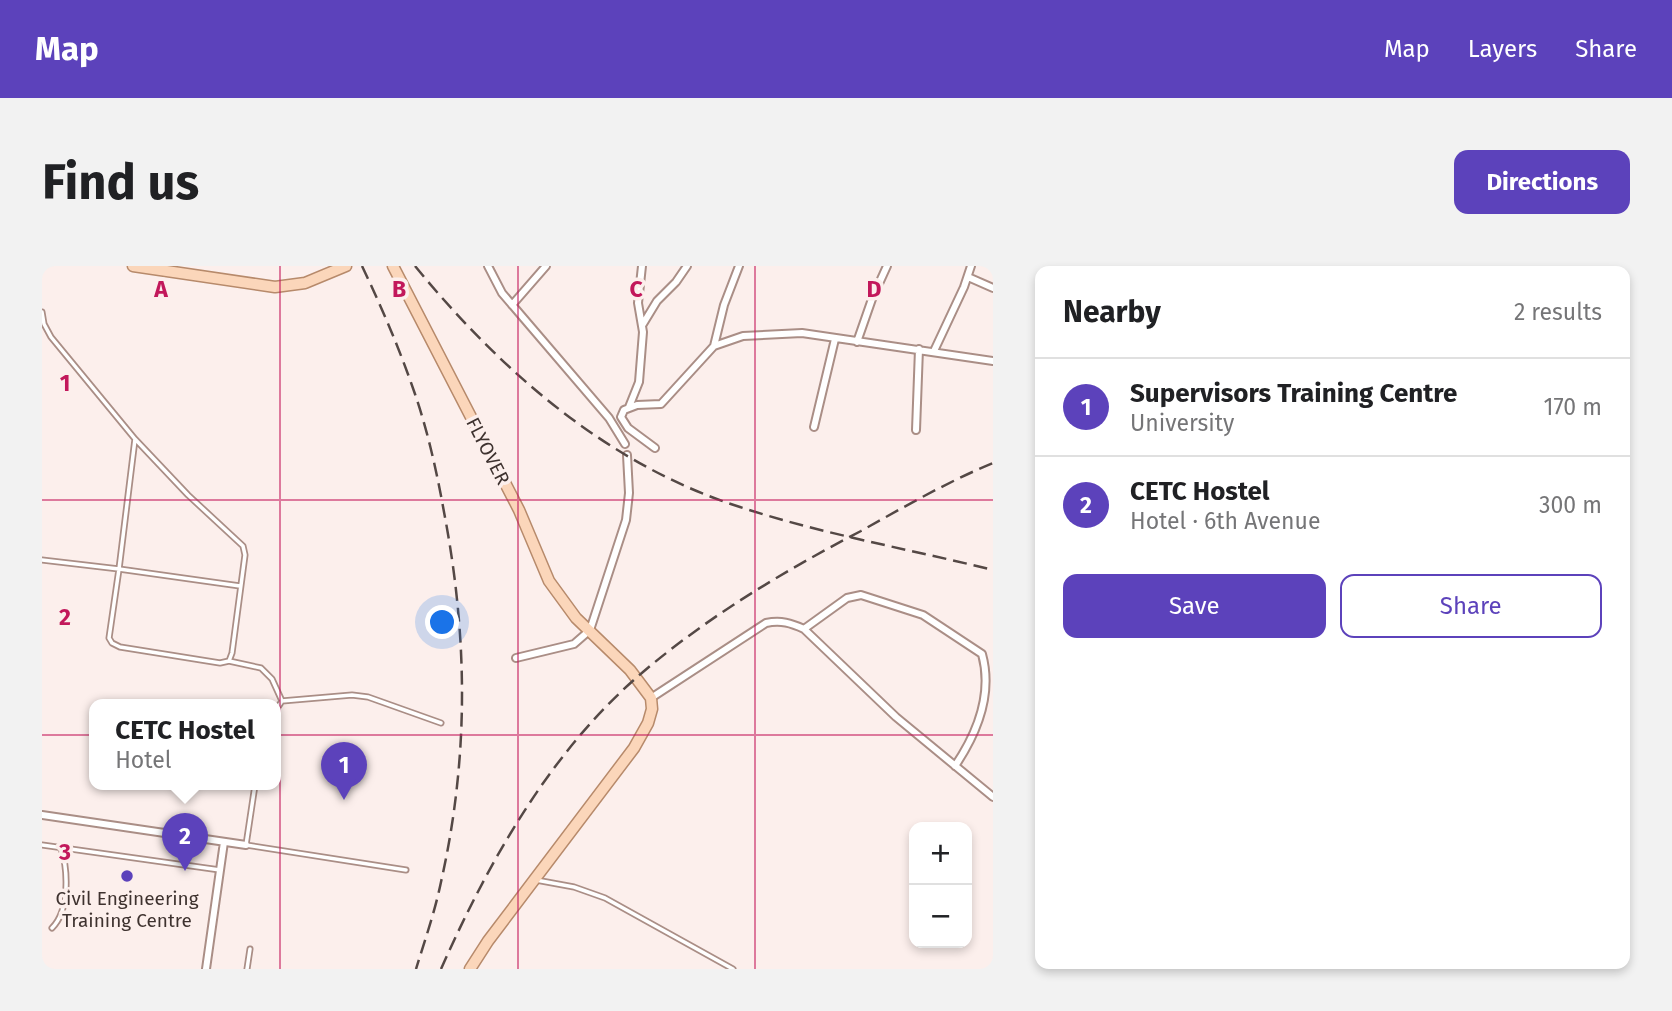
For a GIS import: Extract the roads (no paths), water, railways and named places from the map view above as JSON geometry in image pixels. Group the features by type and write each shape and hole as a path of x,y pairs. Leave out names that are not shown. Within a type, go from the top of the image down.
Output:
{"main road":[{"path":"133,266 275,287 306,283 346,266"},
{"name":"FLYOVER","path":"393,266 519,510 549,581 560,600 630,670 651,698"},
{"path":"470,969 488,941 640,739 650,716 651,698"}],"street":[{"path":"488,266 495,284 610,418 625,444"},
{"path":"512,305 546,266"},
{"path":"642,266 638,303 643,324 638,387 629,407 622,413 623,422 656,448"},
{"path":"643,324 657,302 687,266"},
{"path":"629,407 653,406 666,401 714,346 724,304 739,266"},
{"path":"857,342 887,266"},
{"path":"934,351 971,266"},
{"path":"968,277 993,288"},
{"path":"714,346 743,336 802,333 993,361"},
{"path":"814,428 835,339"},
{"path":"916,430 919,349"},
{"path":"516,658 574,644 590,630 626,520 629,493 628,455"},
{"path":"804,629 847,598 861,595 923,615 982,654 991,681 990,699 978,728 955,766"},
{"path":"651,698 766,623 785,622 804,629 897,717 993,797"},
{"path":"42,815 246,845"},
{"path":"206,969 224,842"}],"lane":[{"path":"42,313 51,337 135,439 188,495 243,546 245,555 229,661"},
{"path":"135,439 110,631 112,643 120,647 219,663 229,661 257,666 268,672 281,699"},
{"path":"42,560 240,586"},
{"path":"282,702 352,695 368,697 441,723"},
{"path":"254,790 246,845 406,870"},
{"path":"42,845 220,870"},
{"path":"52,928 60,918 66,882 67,868 61,848"},
{"path":"536,880 574,887 605,898 733,969"},
{"path":"247,969 250,949"}],"railway":[{"path":"362,266 397,345 424,423 444,512 458,605 462,697 457,789 439,893 416,969"},
{"path":"415,266 448,305 521,377 560,410 602,440 646,466 692,489 771,517 993,570"},
{"path":"441,969 502,848 551,772 579,736 643,672 694,632 776,578 926,495 993,463"}],"place":[{"name":"Supervisors Training Centre","path":"344,800"},
{"name":"CETC Hostel","path":"185,871"},
{"name":"Civil Engineering Training Centre","path":"127,876"}]}
